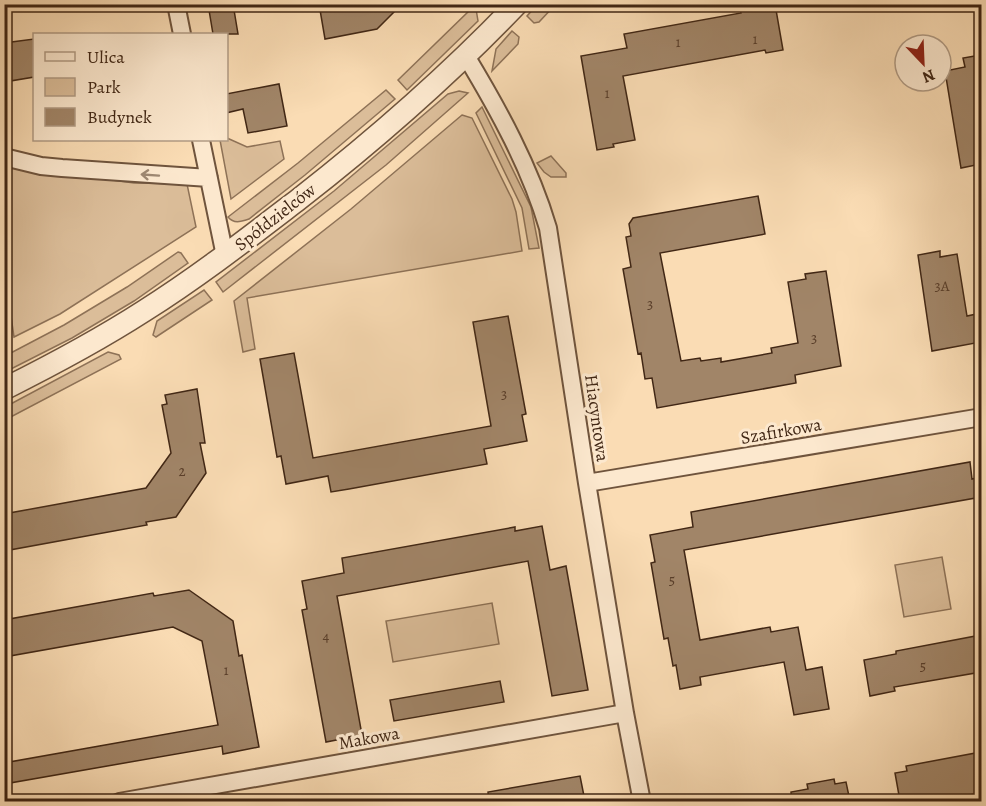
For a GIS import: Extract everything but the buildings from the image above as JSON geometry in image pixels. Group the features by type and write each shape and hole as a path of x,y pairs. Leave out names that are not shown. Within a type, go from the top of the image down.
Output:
{"street":[{"path":"176,4 182,33"},
{"name":"Spółdzielców","path":"4,389 56,363 145,310 225,256 370,142 466,56 516,4"},
{"name":"Hiacyntowa","path":"466,56 488,93 539,198 548,228 587,483 642,801"},
{"path":"201,141 225,256"},
{"path":"4,157 41,166 209,178"},
{"name":"Szafirkowa","path":"587,483 981,417"},
{"name":"Makowa","path":"119,801 625,713"}],"green space":[{"path":"537,5 555,5 539,22 534,23 527,16"},
{"path":"476,9 478,21 407,90 398,80 469,11"},
{"path":"512,31 519,37 518,44 492,71 496,49"},
{"path":"386,90 395,99 305,175 249,219 237,222 228,217 298,163"},
{"path":"459,91 468,93 386,165 223,292 216,282 334,191 448,94"},
{"path":"482,107 531,207 539,248 529,249 522,208 476,113"},
{"path":"462,115 472,118 512,199 522,251 247,298 255,349 243,352 234,301 351,209"},
{"path":"228,138 247,147 280,141 284,159 231,199 220,141 228,141"},
{"path":"551,156 566,173 566,177 551,177 537,163"},
{"path":"4,165 134,183 187,184 196,227 60,314 14,337 4,267"},
{"path":"178,252 188,263 134,301 72,338 5,372 5,356 64,325 127,287"},
{"path":"204,290 212,300 156,337 153,335 157,321"},
{"path":"108,352 119,355 121,359 5,420 5,407"},
{"path":"942,557 951,609 904,617 895,565"},
{"path":"492,603 499,644 393,662 386,621"}]}
